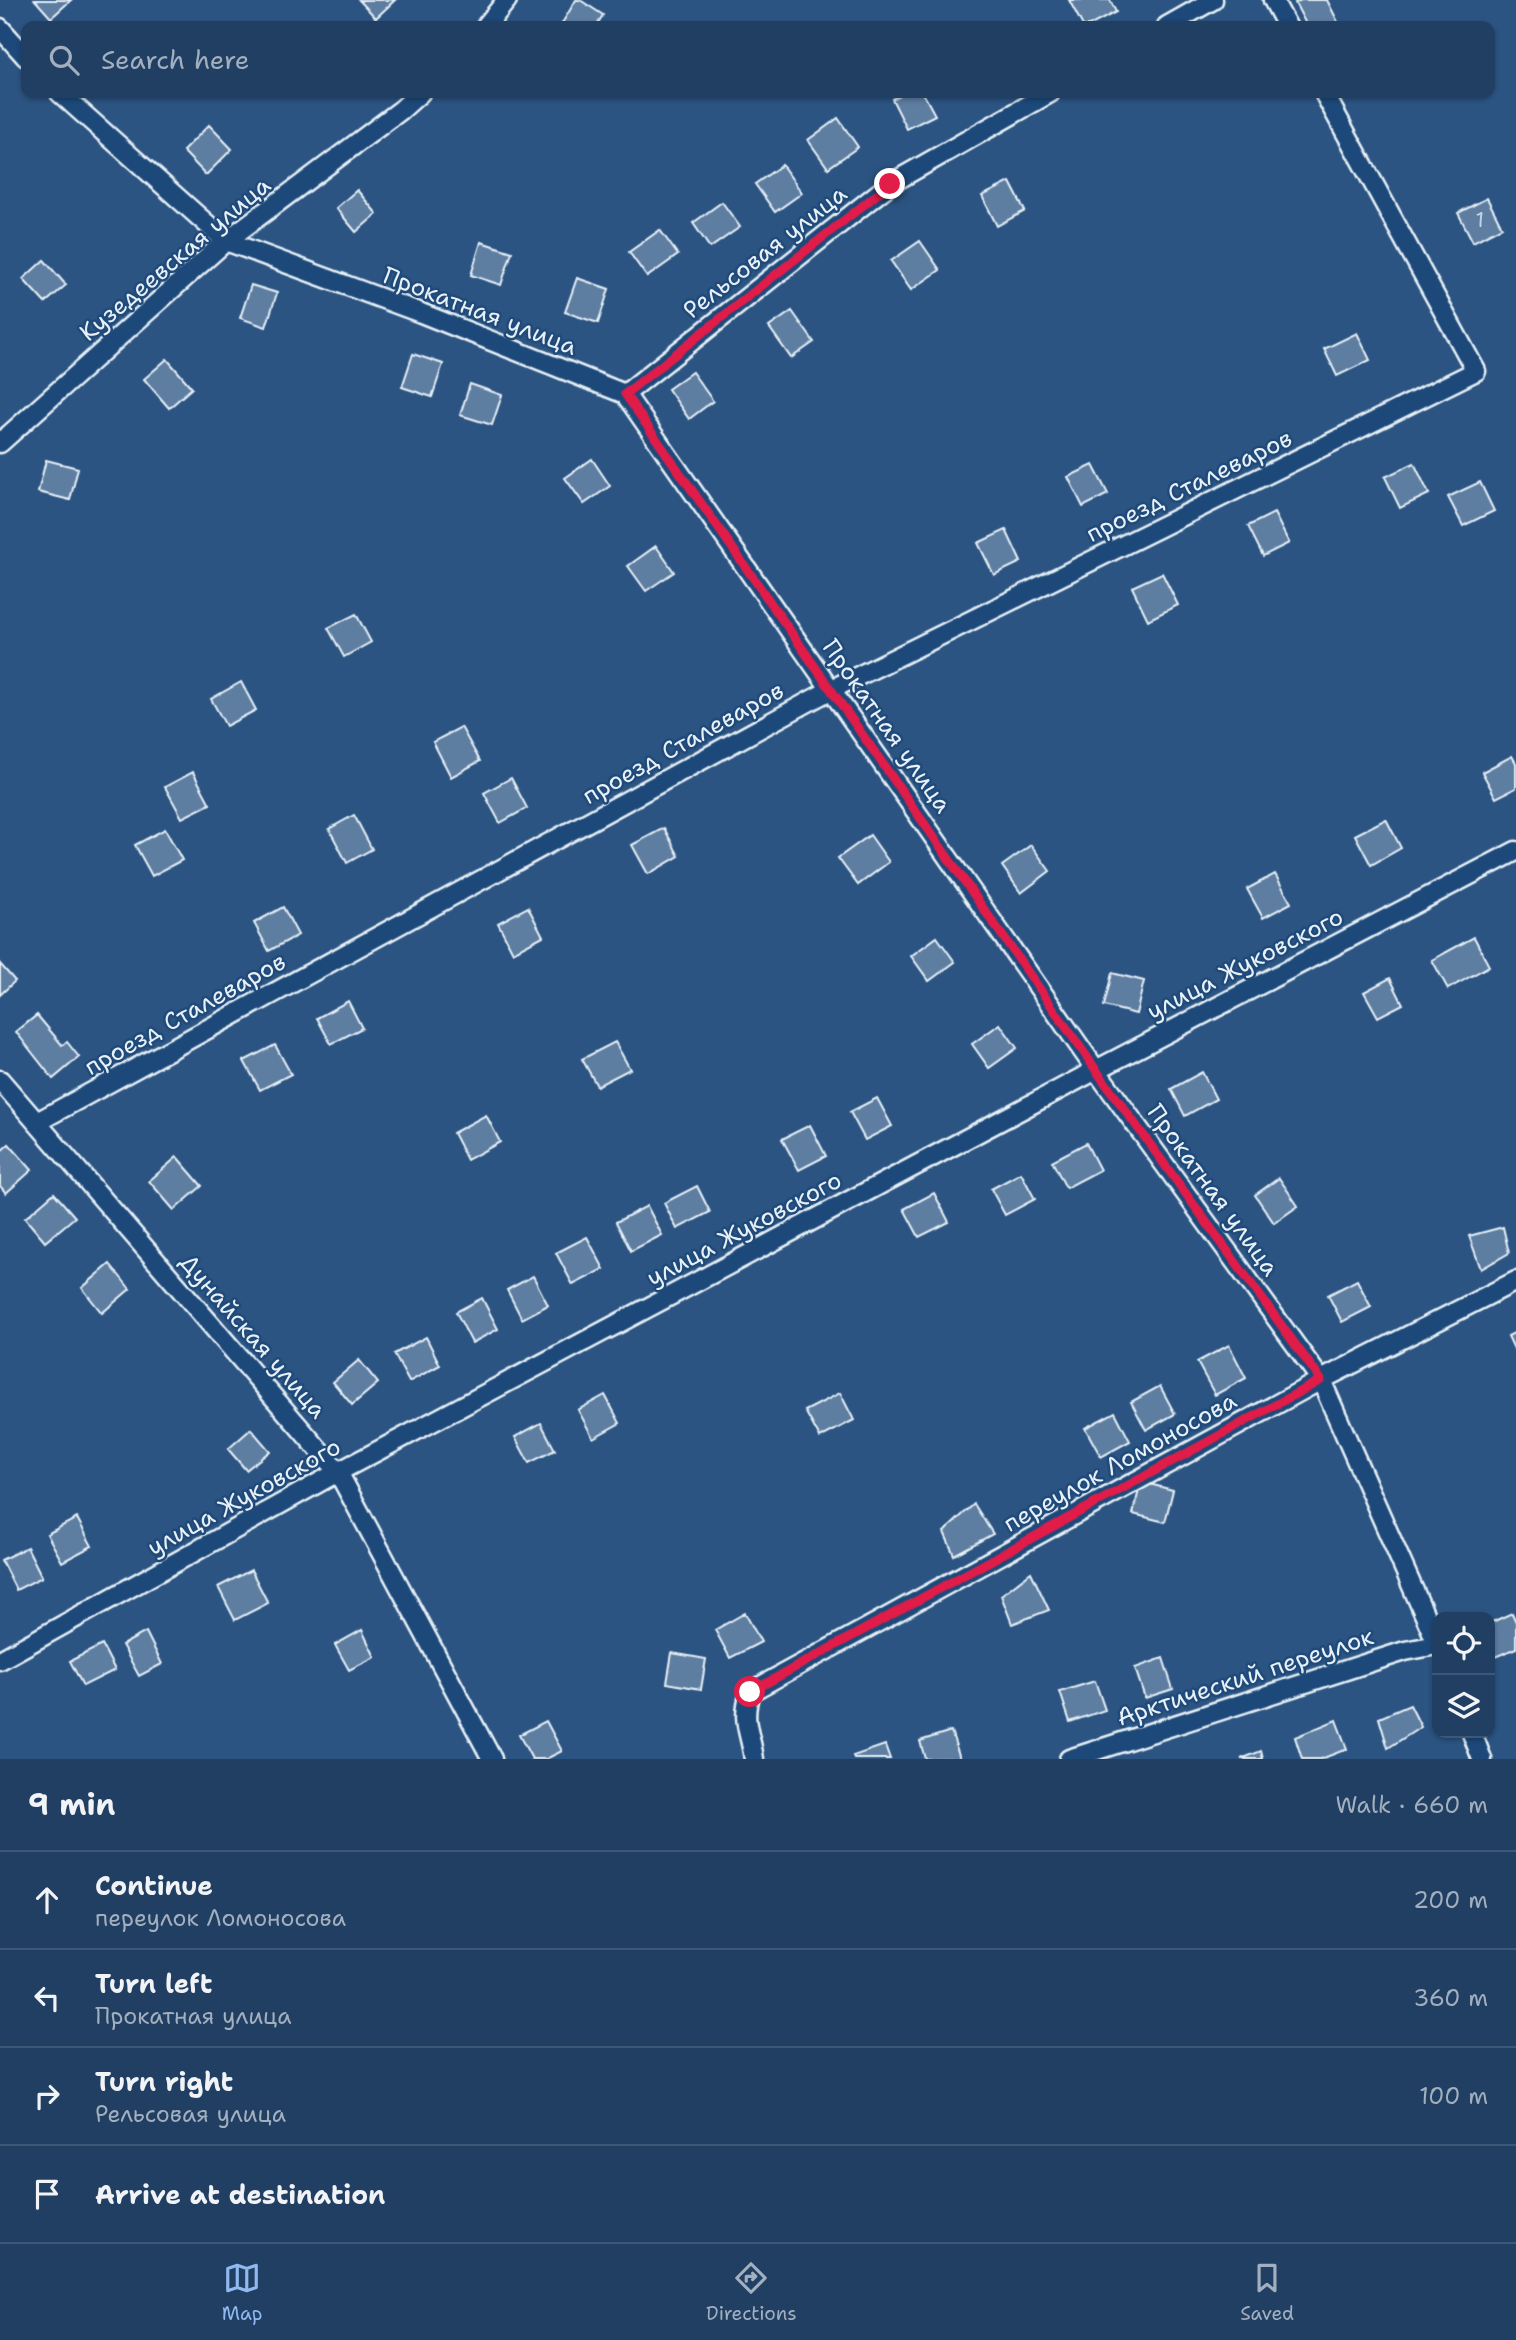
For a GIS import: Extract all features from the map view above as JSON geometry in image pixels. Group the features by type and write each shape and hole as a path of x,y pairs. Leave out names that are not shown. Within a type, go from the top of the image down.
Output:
{"street":[{"path":"490,21 507,0"},
{"path":"1176,21 1213,0"},
{"path":"1273,0 1284,21"},
{"path":"0,28 21,51"},
{"name":"Прокатная улица","path":"67,98 226,241 421,313 625,394 1096,1070 1321,1380 1432,1633"},
{"name":"Кузедеевская улица","path":"0,443 226,241 414,98"},
{"name":"Рельсовая улица","path":"625,394 890,184 1041,98"},
{"name":"проезд Сталеваров","path":"37,1122 832,689 1476,371 1327,98"},
{"name":"улица Жуковского","path":"0,1660 338,1472 1096,1070 1516,851"},
{"name":"Дунайская улица","path":"0,1080 338,1472 492,1759"},
{"name":"переулок Ломоносова","path":"754,1759 745,1711 750,1692 1321,1380 1516,1280"},
{"name":"Арктический переулок","path":"1069,1759 1405,1651 1432,1645"},
{"path":"1474,1738 1482,1759"}],"building":[{"path":"35,0 71,0 51,18"},
{"path":"359,0 395,0 376,18"},
{"path":"576,0 603,15 599,21 563,21"},
{"path":"1069,0 1110,0 1116,12 1099,21 1080,21"},
{"path":"1301,0 1327,0 1338,21 1304,21 1295,3"},
{"path":"926,98 935,115 907,129 892,99"},
{"path":"838,118 858,147 828,168 808,140"},
{"path":"209,125 232,149 206,175 183,151"},
{"path":"782,165 802,193 775,212 755,184"},
{"path":"1010,182 1025,211 997,226 982,196"},
{"path":"357,190 377,214 356,232 336,208"},
{"path":"1487,198 1502,227 1473,242 1458,213"},
{"path":"722,202 740,227 710,248 693,223"},
{"path":"660,230 678,255 647,277 629,252"},
{"path":"920,241 940,270 911,290 891,261"},
{"path":"481,242 512,252 501,285 471,275"},
{"path":"44,260 66,285 45,303 23,279"},
{"path":"577,278 609,289 598,323 565,312"},
{"path":"251,285 277,293 266,327 240,318"},
{"path":"792,311 814,342 791,358 769,327"},
{"path":"1357,333 1370,360 1337,376 1324,349"},
{"path":"413,354 443,364 432,397 402,387"},
{"path":"167,359 192,388 169,408 144,379"},
{"path":"692,372 713,401 689,419 668,389"},
{"path":"470,384 502,395 492,425 460,415"},
{"path":"592,459 610,486 584,504 565,478"},
{"path":"46,460 78,468 70,500 38,492"},
{"path":"1414,463 1429,494 1400,508 1385,477"},
{"path":"1093,465 1108,494 1083,507 1068,477"},
{"path":"1480,482 1494,511 1463,526 1448,497"},
{"path":"1274,513 1289,543 1263,556 1248,526"},
{"path":"1006,530 1021,562 994,575 978,543"},
{"path":"656,546 674,572 646,591 628,566"},
{"path":"1162,573 1178,605 1148,620 1132,587"},
{"path":"356,614 371,642 344,657 328,628"},
{"path":"241,682 256,710 226,726 211,699"},
{"path":"461,727 480,761 451,777 433,742"},
{"path":"1512,756 1516,763 1516,788 1496,798 1482,772"},
{"path":"193,772 210,804 182,818 165,787"},
{"path":"511,778 527,808 500,823 484,793"},
{"path":"354,815 372,849 347,863 329,829"},
{"path":"1386,819 1401,848 1371,865 1355,835"},
{"path":"664,828 679,856 648,874 632,845"},
{"path":"165,829 182,860 152,876 135,845"},
{"path":"870,835 889,862 858,885 838,858"},
{"path":"1031,845 1050,871 1021,893 1002,866"},
{"path":"1275,874 1291,903 1263,918 1247,889"},
{"path":"283,907 298,935 269,951 254,923"},
{"path":"528,907 543,936 513,952 498,923"},
{"path":"937,937 955,962 929,981 911,956"},
{"path":"1474,937 1489,966 1448,989 1432,960"},
{"path":"0,964 15,981 0,995"},
{"path":"1112,973 1144,981 1136,1014 1104,1006"},
{"path":"1390,978 1403,1004 1378,1017 1364,992"},
{"path":"348,1001 362,1028 331,1044 317,1018"},
{"path":"37,1015 62,1045 67,1042 79,1057 53,1079 16,1032"},
{"path":"1000,1024 1017,1048 989,1068 972,1044"},
{"path":"615,1042 630,1069 597,1086 582,1059"},
{"path":"275,1045 291,1074 260,1090 244,1061"},
{"path":"1202,1072 1216,1099 1185,1116 1171,1089"},
{"path":"877,1098 892,1126 865,1140 850,1112"},
{"path":"486,1115 500,1142 467,1160 453,1133"},
{"path":"810,1125 826,1156 799,1170 782,1139"},
{"path":"1086,1143 1100,1170 1066,1188 1052,1161"},
{"path":"9,1144 32,1170 6,1193 0,1186 0,1152"},
{"path":"177,1157 202,1186 174,1210 149,1181"},
{"path":"1021,1173 1035,1199 1005,1215 991,1189"},
{"path":"1279,1178 1298,1206 1274,1223 1255,1195"},
{"path":"697,1186 710,1212 677,1229 664,1203"},
{"path":"54,1193 75,1217 45,1242 25,1218"},
{"path":"934,1193 949,1222 919,1237 904,1209"},
{"path":"647,1206 662,1235 631,1251 616,1222"},
{"path":"1503,1227 1509,1253 1481,1269 1469,1236"},
{"path":"587,1237 604,1269 573,1285 556,1253"},
{"path":"110,1264 130,1289 102,1313 82,1288"},
{"path":"533,1276 548,1305 522,1319 507,1290"},
{"path":"1357,1280 1371,1307 1342,1322 1328,1295"},
{"path":"482,1298 498,1329 472,1343 456,1312"},
{"path":"1516,1332 1516,1353 1508,1336"},
{"path":"426,1337 440,1365 409,1382 394,1354"},
{"path":"1229,1345 1246,1378 1215,1395 1197,1362"},
{"path":"359,1360 378,1383 352,1405 333,1382"},
{"path":"1160,1386 1175,1414 1146,1430 1131,1402"},
{"path":"840,1393 854,1420 820,1438 805,1411"},
{"path":"605,1395 620,1423 593,1438 578,1410"},
{"path":"1115,1412 1130,1441 1101,1457 1085,1428"},
{"path":"541,1423 555,1450 529,1463 515,1437"},
{"path":"251,1429 270,1451 246,1470 228,1449"},
{"path":"1141,1482 1173,1490 1165,1522 1133,1514"},
{"path":"974,1504 993,1534 954,1555 944,1532"},
{"path":"77,1518 92,1546 62,1562 47,1534"},
{"path":"27,1547 42,1577 16,1590 1,1560"},
{"path":"251,1570 268,1603 235,1620 218,1587"},
{"path":"1031,1572 1049,1610 1012,1624 1001,1595"},
{"path":"745,1613 761,1642 730,1658 715,1630"},
{"path":"1512,1613 1516,1622 1516,1648 1495,1657 1495,1621"},
{"path":"362,1630 375,1657 349,1670 335,1645"},
{"path":"146,1632 162,1664 139,1676 122,1645"},
{"path":"102,1645 115,1670 83,1686 70,1661"},
{"path":"672,1653 706,1659 701,1689 667,1683"},
{"path":"1163,1658 1173,1689 1145,1698 1135,1668"},
{"path":"1095,1681 1105,1710 1070,1722 1060,1692"},
{"path":"1410,1705 1421,1727 1388,1748 1379,1718"},
{"path":"1336,1720 1347,1749 1321,1759 1302,1759 1295,1737"},
{"path":"546,1721 562,1751 546,1759 532,1759 519,1735"},
{"path":"951,1731 960,1758 925,1759 920,1741"},
{"path":"885,1745 890,1759 854,1759 853,1756"},
{"path":"1261,1751 1263,1759 1241,1759"}],"route":[{"path":"750,1692 1321,1380 1096,1070 625,394 890,184"}]}
